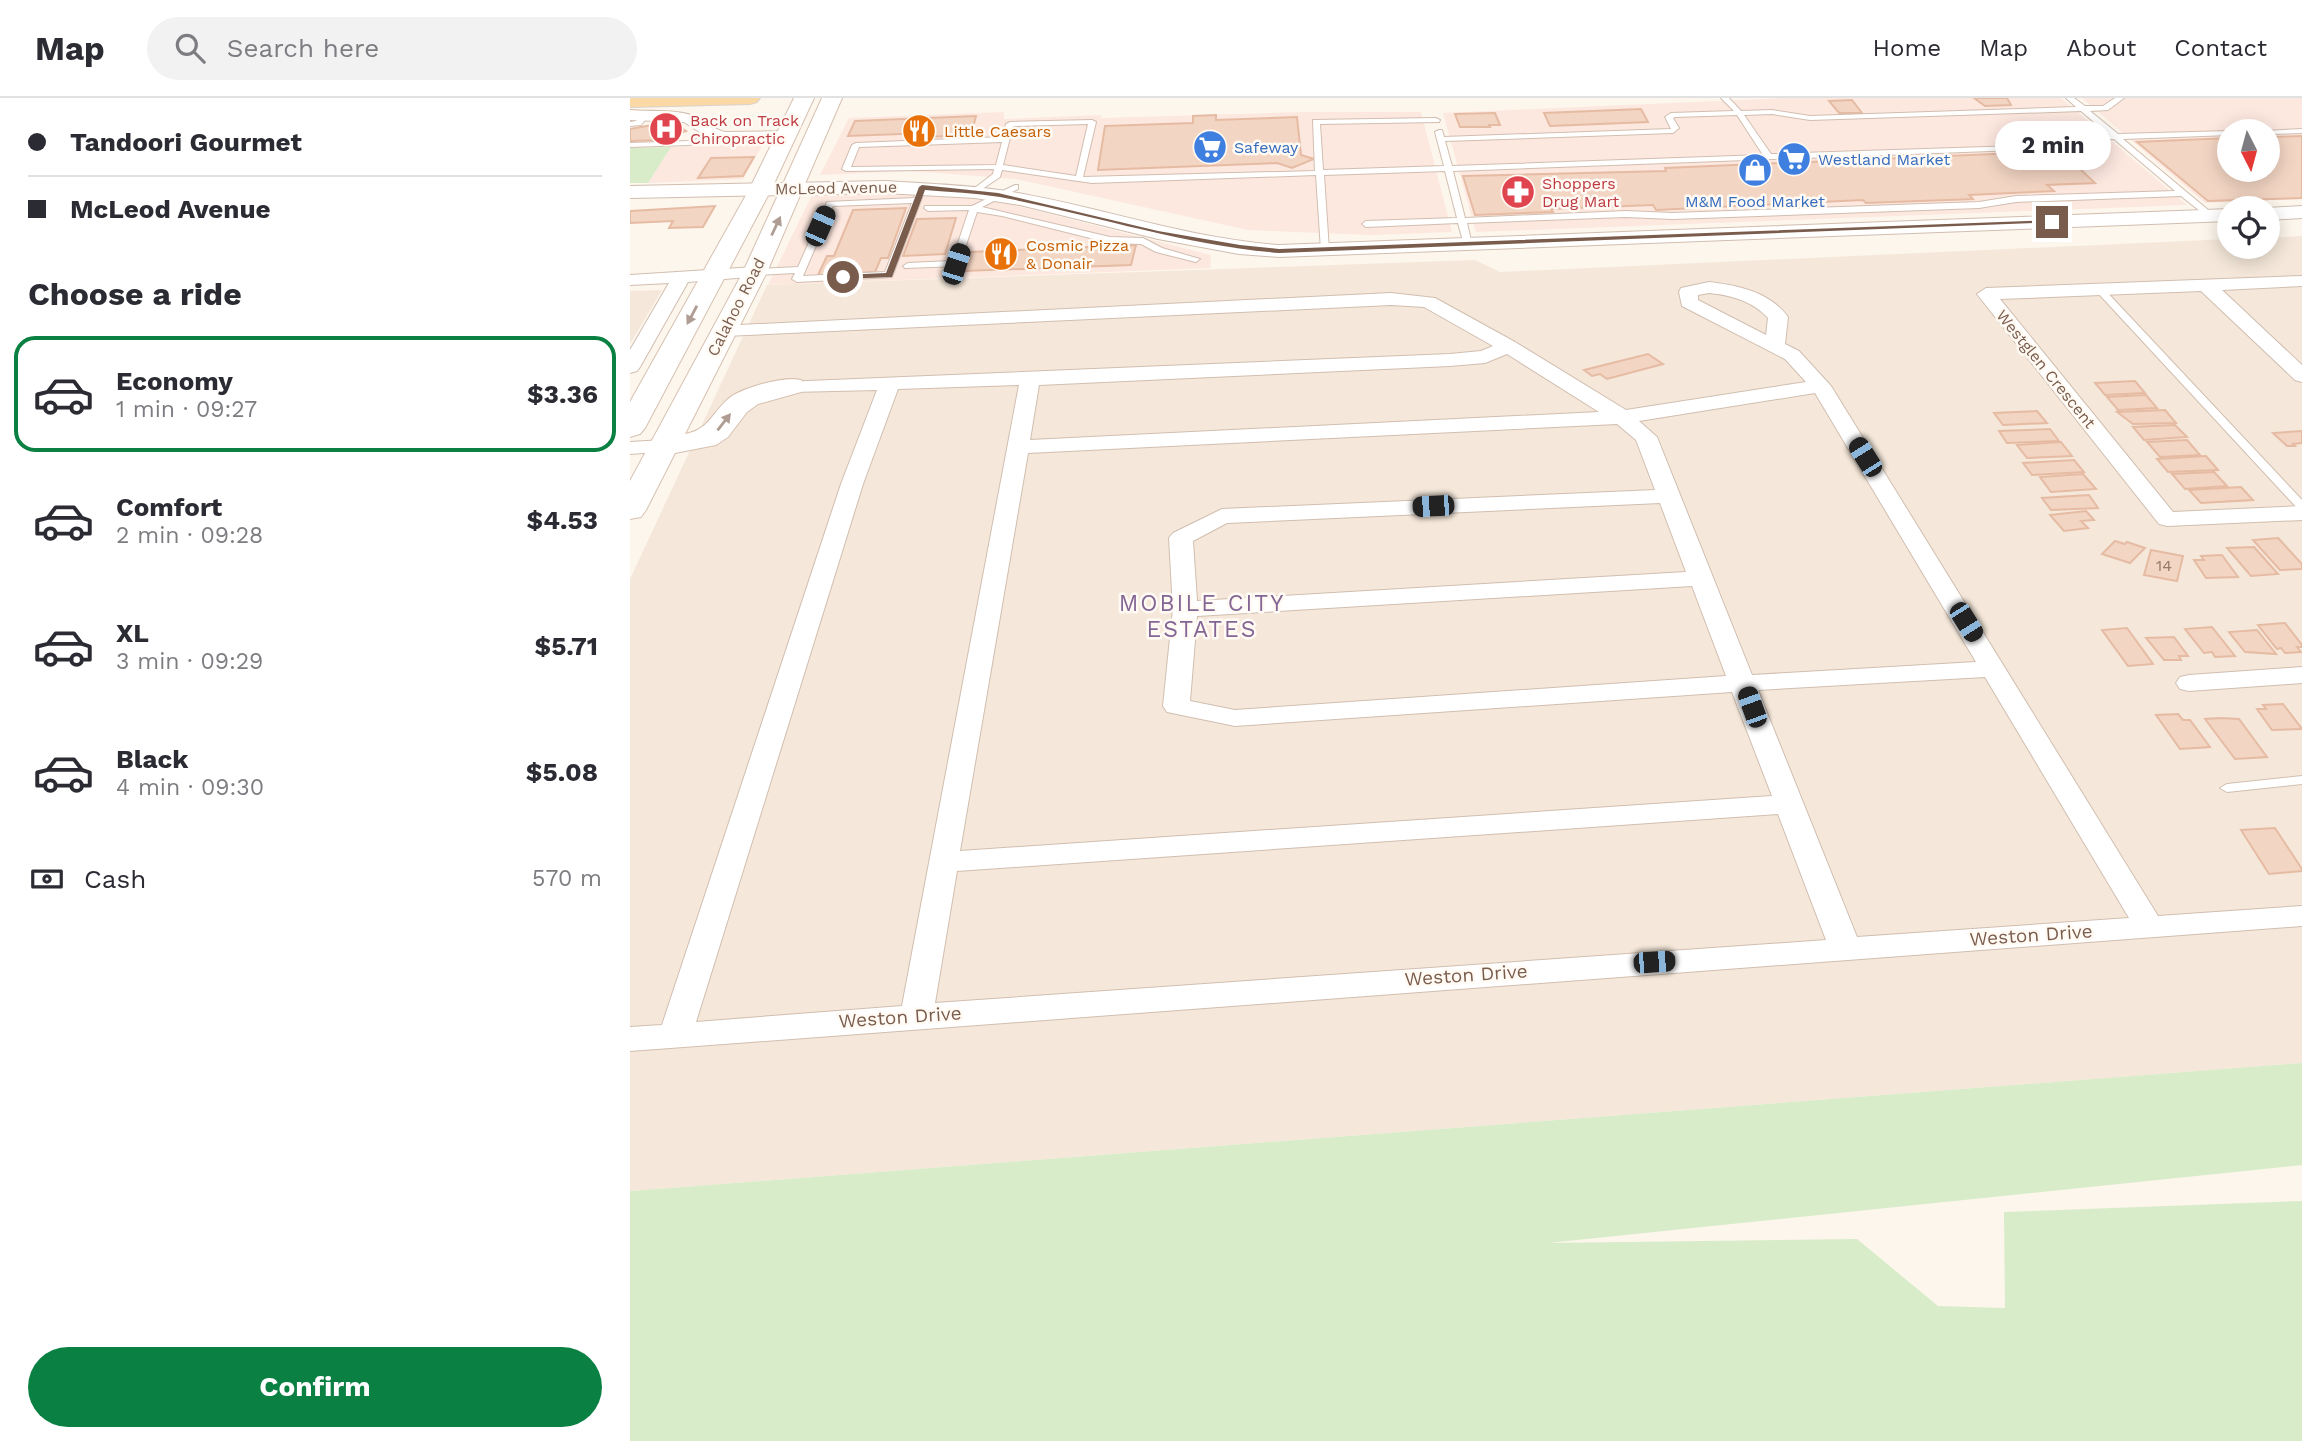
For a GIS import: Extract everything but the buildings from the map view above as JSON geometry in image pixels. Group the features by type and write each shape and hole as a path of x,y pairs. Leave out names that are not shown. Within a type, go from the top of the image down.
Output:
{"main road":[{"path":"635,110 751,98"},
{"name":"Calahoo Road","path":"630,428 761,188 804,98"},
{"name":"Calahoo Road","path":"630,510 755,272 832,98"},
{"path":"663,446 706,439 718,431 737,406 748,398 792,386"}],"street":[{"path":"635,110 685,118 697,122 708,132 718,136 788,136"},
{"name":"McLeod Avenue","path":"630,192 761,188 889,173 991,189 1159,233 1240,248 1279,251 2217,216"},
{"name":"McLeod Avenue","path":"795,185 920,193 991,189"},
{"path":"2280,213 2302,212"},
{"path":"630,280 755,272"},
{"path":"630,367 681,278"},
{"name":"Westglen Crescent","path":"2302,281 1986,294 2167,519 2302,510"},
{"path":"2206,285 2302,376"},
{"path":"726,330 1391,299 1428,302 1508,346 1622,417 1646,437 1845,948"},
{"path":"1775,345 1803,364 1821,386 2150,928"},
{"path":"792,386 1030,379 1450,360 1485,356 1508,346"},
{"path":"630,373 661,373"},
{"path":"916,1016 1030,379"},
{"path":"675,1035 852,484 890,383"},
{"path":"1018,447 1622,417 1821,386"},
{"path":"630,448 663,446"},
{"path":"1670,496 1222,516 1181,538 1185,608 1176,706 1235,718 1744,683 1995,669"},
{"path":"1185,608 1702,578"},
{"path":"2189,683 2302,675"},
{"path":"943,862 1788,804"},
{"name":"Weston Drive","path":"630,1039 2302,916"}],"lane":[{"path":"1725,98 1735,106 1769,157"},
{"path":"2070,98 2183,194 2217,214"},
{"path":"1441,139 1665,132 1675,128 1669,117 1674,115 1735,106 1810,118 2105,108 2120,98"},
{"path":"630,124 638,123 635,110"},
{"path":"1325,250 1315,122 1435,117 1468,245"},
{"path":"908,266 956,264 991,189 1010,124 1092,122 1079,179"},
{"path":"2280,132 2302,131"},
{"path":"928,208 991,189 1079,179 1093,181 2017,148 2077,138 2217,133"},
{"path":"630,145 690,143 718,136"},
{"path":"901,143 889,173 846,169 856,145 901,143 1006,139"},
{"path":"991,189 1002,213 1110,240 1159,233 1159,250 1196,258"},
{"path":"920,193 889,275 797,279 830,204 920,193"},
{"path":"1366,224 1626,214 1712,215 1979,205 2016,198 2183,194"},
{"path":"755,272 801,270"},
{"path":"2100,290 2302,510"},
{"path":"2227,788 2302,780"}],"shaded area":[{"name":"Westland Market","path":"1786,98 2061,98 2187,205 1476,232 1443,113"},
{"path":"2082,98 2302,98 2302,199 2280,200 2280,196 2217,196 2217,203 2205,203"},
{"name":"Safeway","path":"1004,112 1004,119 1101,115 1101,118 1305,112 1421,112 1452,232 1371,235 1248,230 1016,179 910,171 820,175 849,118"},
{"path":"763,144 743,179 648,183 671,147"},
{"path":"871,192 962,197 1010,204 1211,255 1210,268 768,285 812,195"},
{"path":"2302,236 2302,1063 630,1191 630,579 767,285 1475,260 1500,272 2217,240 2217,259 2280,259 2280,237"},
{"path":"662,290 630,344 630,291"}],"green space":[{"path":"671,147 648,183 630,183 630,148"},
{"path":"2302,1063 2302,1165 1548,1243 1857,1239 1938,1306 2005,1308 2004,1212 2302,1201 2302,1441 630,1441 630,1191"}],"place":[{"name":"Back on Track Chiropractic","path":"666,129"},
{"name":"Little Caesars","path":"919,131"},
{"name":"Safeway","path":"1210,147"},
{"name":"Westland Market","path":"1794,159"},
{"name":"M&M Food Market","path":"1755,170"},
{"name":"Shoppers Drug Mart","path":"1518,192"},
{"name":"Cosmic Pizza & Donair","path":"1001,254"}],"district":[{"name":"MOBILE CITY ESTATES","path":"1202,616"}],"route":[{"path":"843,277 889,275 922,187 998,195 1158,233 1240,248 1279,251 2052,222"}]}
